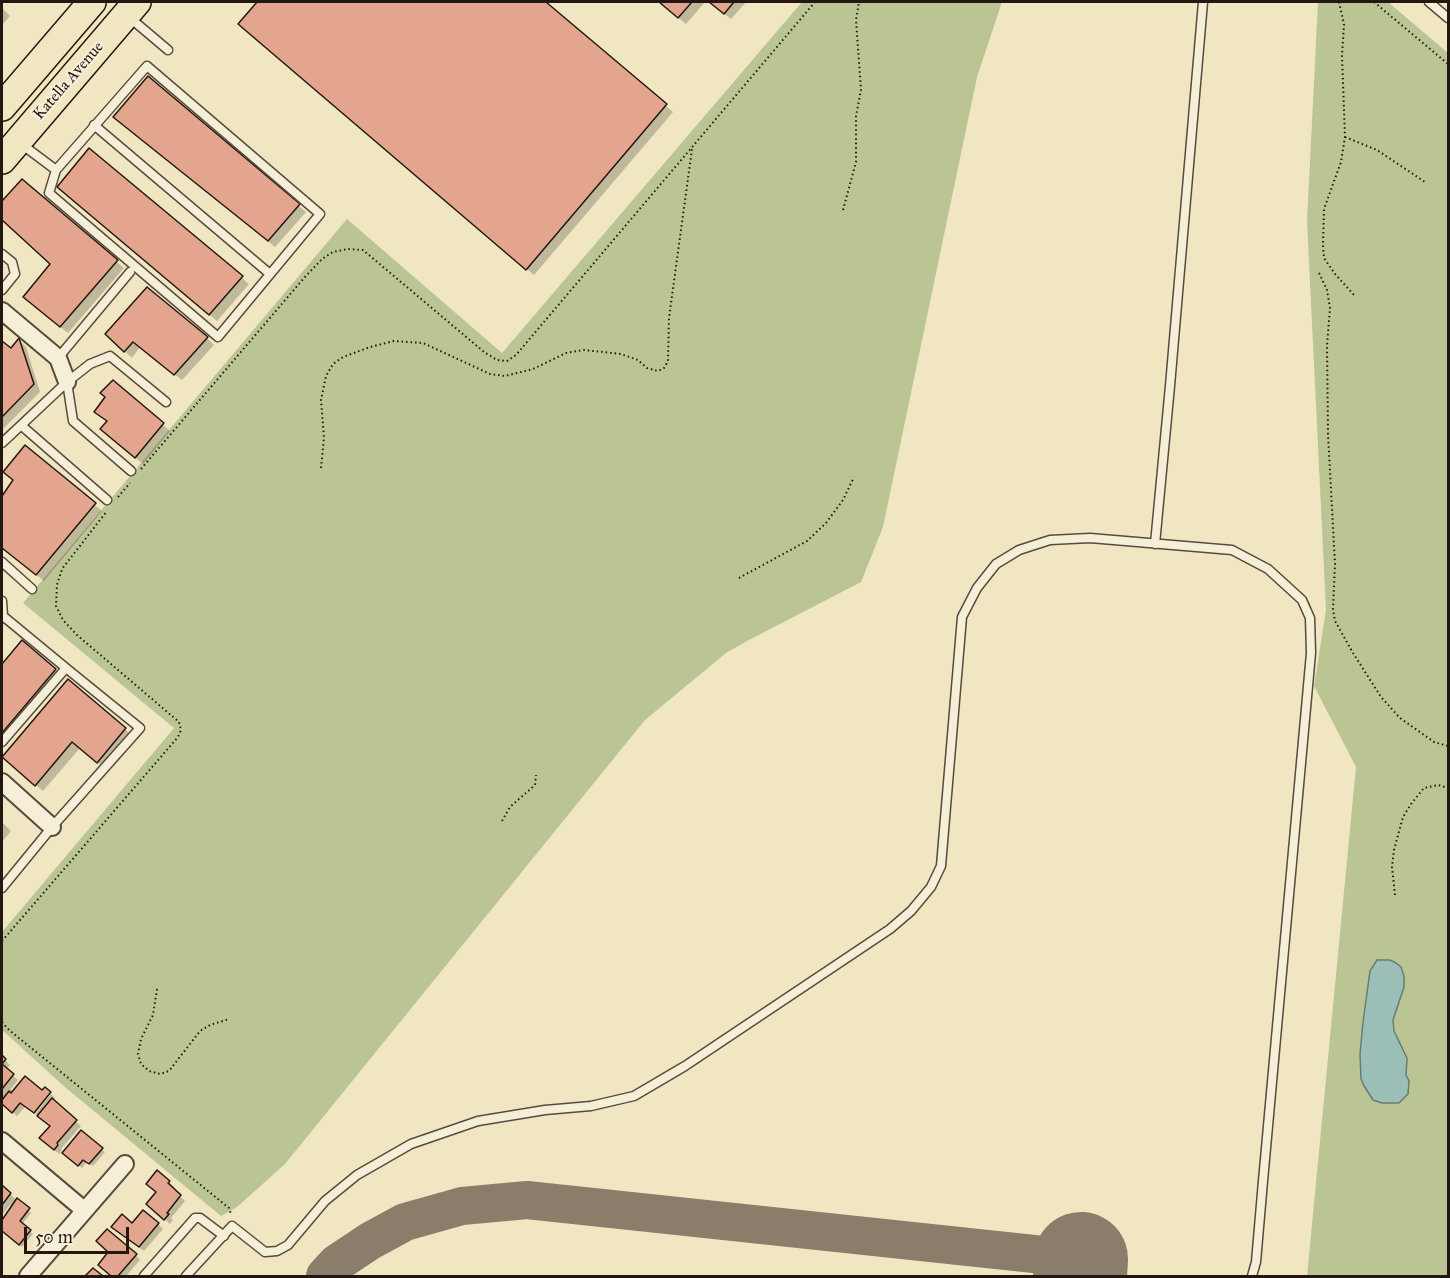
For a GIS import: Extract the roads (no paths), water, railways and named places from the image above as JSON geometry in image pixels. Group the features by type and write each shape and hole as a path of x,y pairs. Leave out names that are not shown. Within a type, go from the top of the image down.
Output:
{"main road":[{"name":"Katella Avenue","path":"2,107 92,2"},
{"name":"Katella Avenue","path":"10,151 131,8"}],"street":[{"path":"2,310 58,358 67,382"},
{"path":"2,782 52,827"},
{"path":"2,1141 84,1210"},
{"path":"28,1276 125,1164"}],"lane":[{"path":"1155,544 1203,2"},
{"path":"1429,2 1449,18"},
{"path":"131,8 168,50"},
{"path":"147,66 320,214 219,337 49,193 56,170 94,125 147,66"},
{"path":"94,125 270,274"},
{"path":"10,151 56,170"},
{"path":"2,254 12,262 15,274 2,290"},
{"path":"58,358 130,272"},
{"path":"2,443 67,382 90,364 110,356 166,402"},
{"path":"67,382 73,421 134,473"},
{"path":"22,426 111,503"},
{"path":"186,1276 232,1226 265,1252 277,1251 288,1245 326,1201 357,1175 411,1144 478,1121 545,1110 591,1106 634,1096 685,1066 890,929 911,911 931,887 941,866 962,618 977,588 996,564 1019,550 1050,540 1090,538 1232,550 1268,569 1302,600 1310,618 1311,653 1256,1262 1252,1276"},
{"path":"2,562 32,589"},
{"path":"2,601 2,617 140,728 52,827 2,888"},
{"path":"2,742 66,668"},
{"path":"144,1276 195,1218 200,1218 224,1236"}],"water":[{"path":"1377,960 1390,960 1396,963 1401,967 1404,976 1404,987 1393,1020 1394,1031 1407,1058 1406,1075 1409,1081 1408,1094 1399,1103 1382,1103 1373,1100 1361,1079 1360,1054 1363,1022 1370,971"}]}
